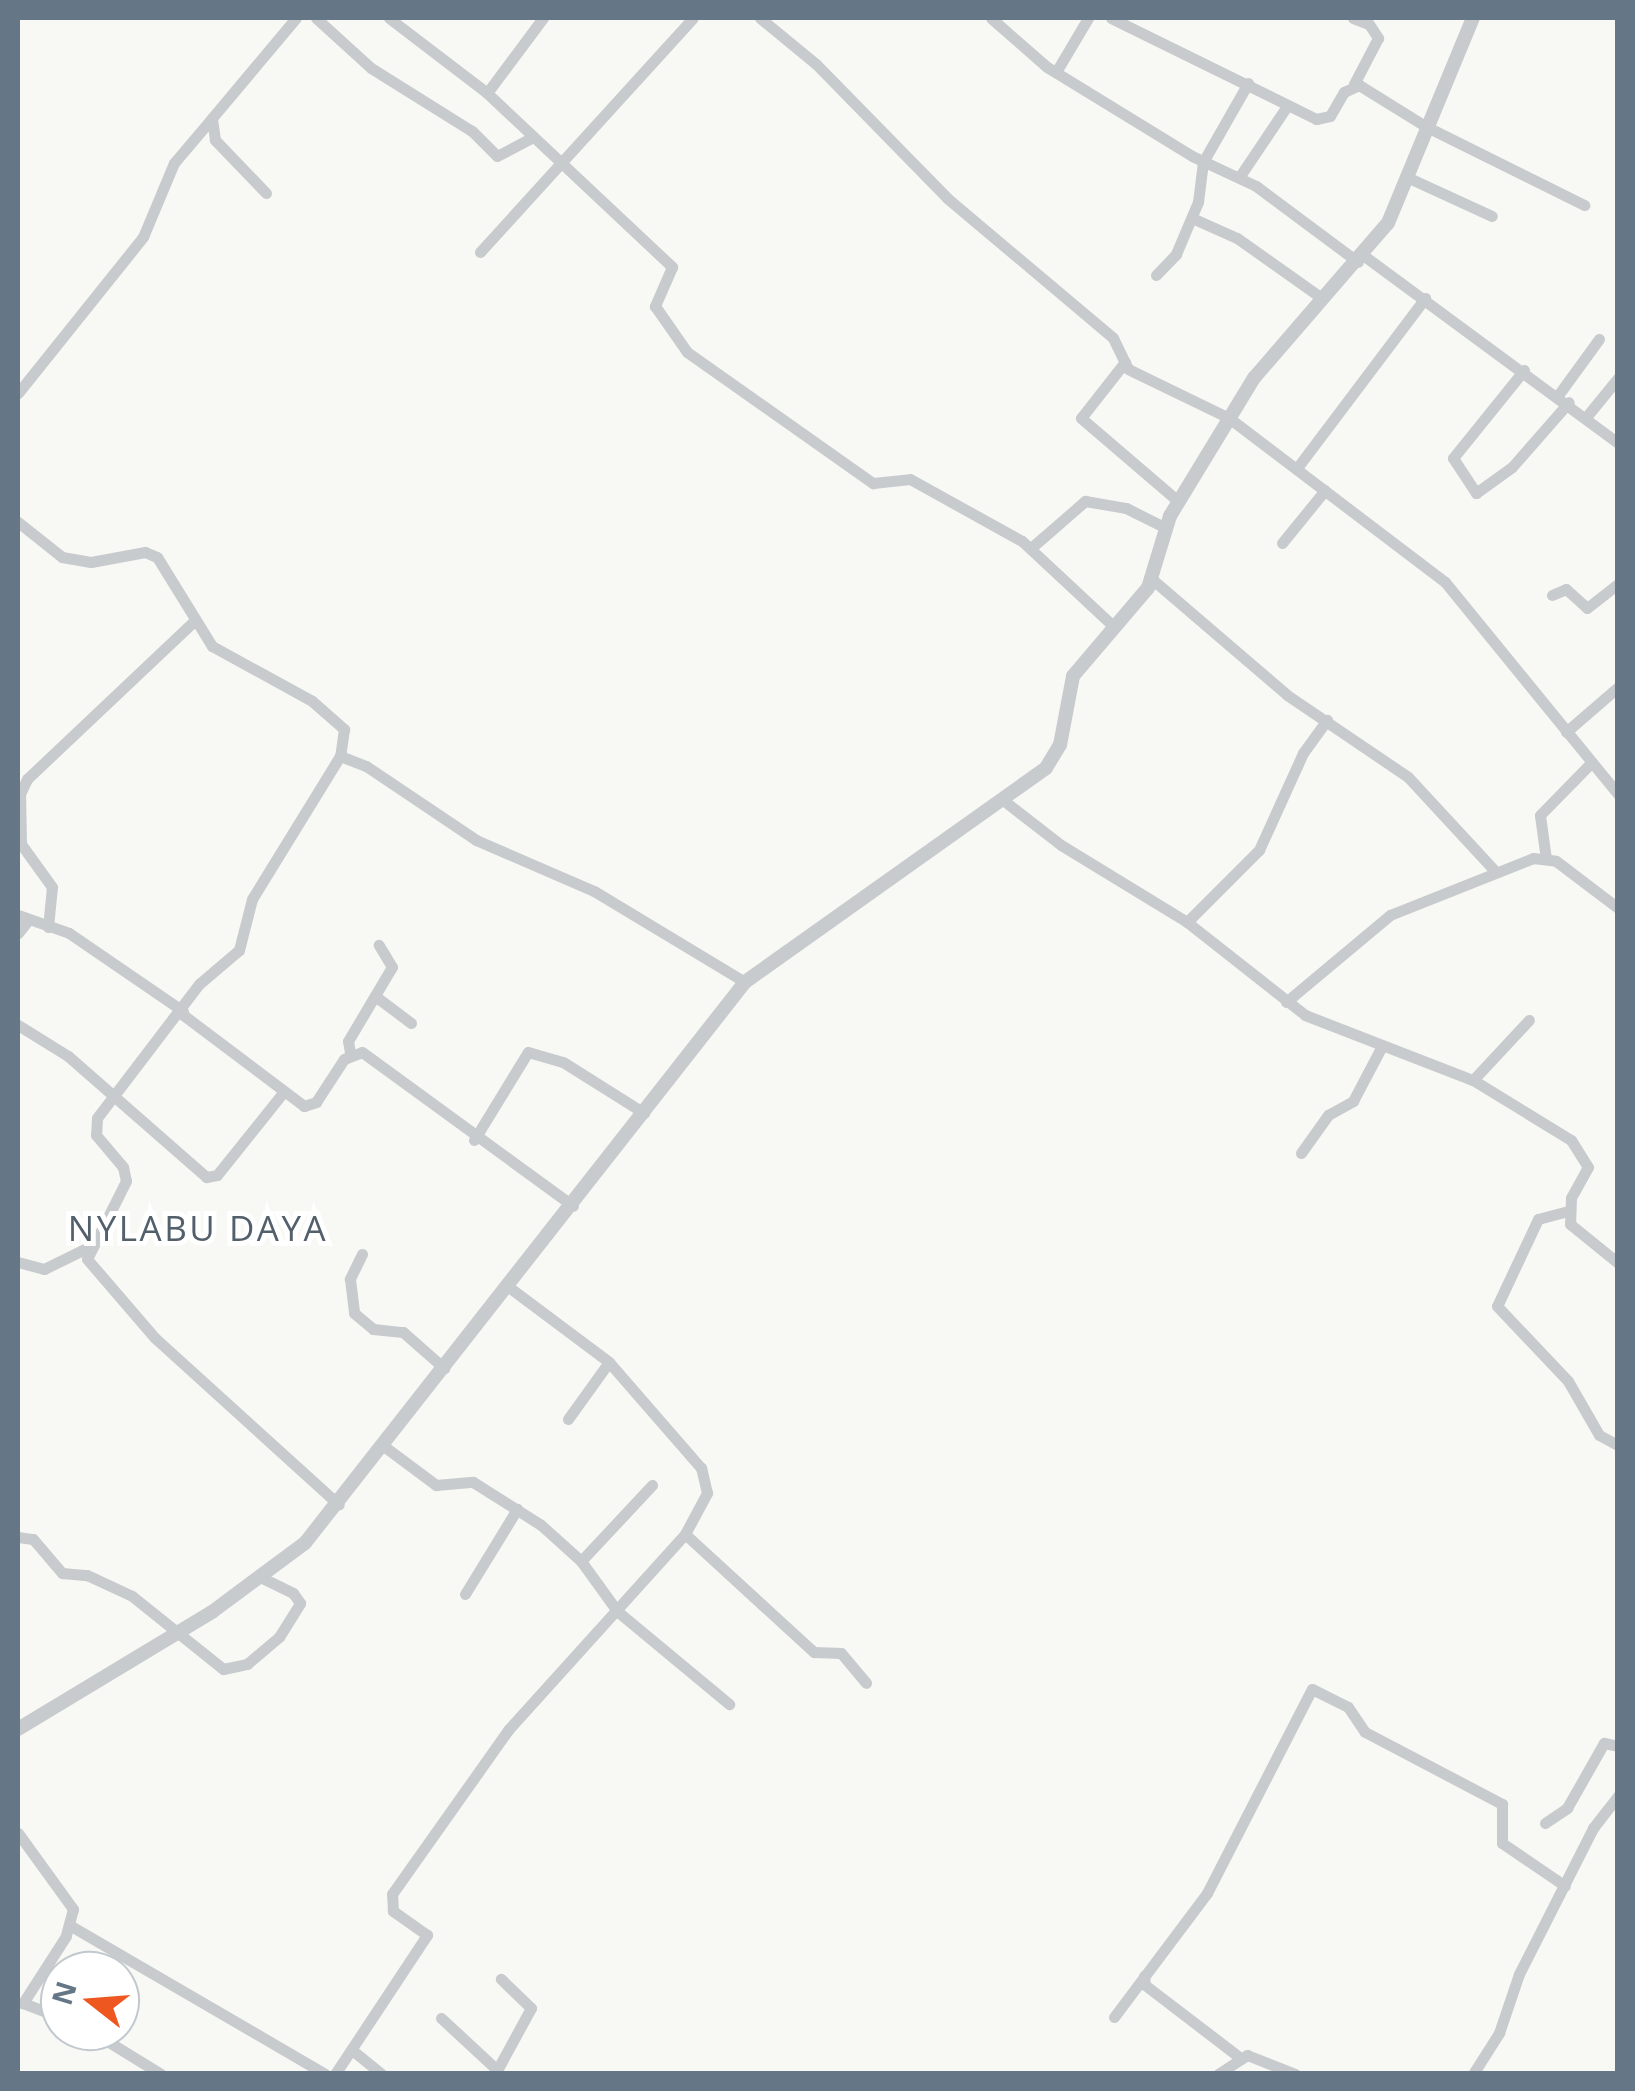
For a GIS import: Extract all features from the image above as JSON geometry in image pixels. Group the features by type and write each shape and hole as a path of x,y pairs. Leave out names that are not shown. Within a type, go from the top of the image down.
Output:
{"street":[{"path":"18,393 143,237 174,163 296,18"},
{"path":"316,18 399,90 472,131 497,156 533,137"},
{"path":"388,18 487,92 672,267 655,306 687,352 755,394 874,483 910,480 1031,548 1114,626"},
{"path":"487,92 543,18"},
{"path":"480,252 693,18"},
{"path":"760,18 829,76 948,198 1113,338 1124,362 1139,376 1229,418 1445,582 1618,794"},
{"path":"991,18 1056,72 1203,162 1240,176 1425,298 1618,442"},
{"path":"1056,72 1088,18"},
{"path":"1111,18 1248,83 1287,106 1326,119 1354,84 1378,38 1369,24 1354,18"},
{"path":"18,1729 175,1634 260,1577 339,1505 745,982 784,948 1003,800 1056,755 1073,676 1153,580 1166,528 1178,500 1270,357 1360,258 1409,178 1426,126 1473,18"},
{"path":"1156,275 1176,254 1192,218 1203,162 1248,83"},
{"path":"1354,84 1426,126 1584,205"},
{"path":"1240,176 1287,106"},
{"path":"212,118 215,140 266,193"},
{"path":"1409,178 1492,216"},
{"path":"1192,218 1237,238 1323,299"},
{"path":"1297,468 1425,298"},
{"path":"1524,370 1454,458 1476,493 1512,467 1564,398 1599,339"},
{"path":"1124,362 1081,418 1178,500"},
{"path":"1587,416 1618,378"},
{"path":"1282,543 1325,490"},
{"path":"1031,548 1085,501 1126,508 1166,528"},
{"path":"18,522 62,557 91,562 145,552 157,557 212,646 335,716 344,729 340,756 257,890 244,942 199,984 183,1012 109,1098 96,1135 123,1167 126,1181 90,1247 90,1268 155,1338 339,1505"},
{"path":"1153,580 1287,695 1408,777 1496,872"},
{"path":"1552,595 1566,589 1587,608 1618,584"},
{"path":"48,927 52,887 22,844 18,808 26,779 194,621"},
{"path":"1566,732 1618,688"},
{"path":"1187,922 1259,850 1302,753 1327,720"},
{"path":"340,756 366,766 476,840 594,891 745,982"},
{"path":"1591,763 1540,815 1546,859 1618,908"},
{"path":"1003,800 1060,845 1187,922 1286,1002 1324,1025 1472,1080 1583,1152 1588,1167 1568,1211 1578,1236 1618,1262"},
{"path":"1286,1002 1390,914 1496,872 1546,859"},
{"path":"18,933 22,918 122,965 281,1095 310,1106 350,1053 348,1041 392,967 380,945"},
{"path":"375,996 411,1023"},
{"path":"1472,1080 1529,1020"},
{"path":"18,1025 68,1056 109,1098 210,1178 281,1095"},
{"path":"1301,1153 1328,1115 1353,1101 1382,1046"},
{"path":"350,1053 362,1052 474,1140 573,1206"},
{"path":"474,1140 528,1052 563,1062 644,1114"},
{"path":"1568,1211 1538,1219 1498,1306 1568,1381 1599,1435 1618,1446"},
{"path":"18,1262 44,1269 90,1247"},
{"path":"362,1254 350,1279 354,1313 373,1329 404,1332 444,1368"},
{"path":"335,2074 427,1935 390,1907 392,1894 508,1730 685,1534 707,1493 706,1478 609,1362 510,1288"},
{"path":"568,1419 609,1362"},
{"path":"384,1447 436,1485 473,1482 517,1509 581,1561 616,1611 728,1704"},
{"path":"581,1561 652,1485"},
{"path":"465,1594 517,1509"},
{"path":"685,1534 814,1652 841,1653 866,1683"},
{"path":"18,1537 32,1539 62,1572 86,1575 132,1596 223,1669 246,1664 278,1638 300,1603 260,1577"},
{"path":"1114,2017 1207,1894 1312,1689 1348,1706 1365,1732 1502,1804 1502,1843 1565,1886"},
{"path":"1546,1823 1571,1802 1604,1743 1618,1746"},
{"path":"1473,2074 1499,2034 1519,1974 1618,1796"},
{"path":"18,1833 71,1904 72,1926 20,2000"},
{"path":"72,1926 324,2074"},
{"path":"1144,1976 1145,1985 1238,2056 1296,2074"},
{"path":"440,2018 496,2072 531,2008 501,1979"},
{"path":"352,2050 382,2074"},
{"path":"123,2051 161,2074"},
{"path":"1218,2074 1238,2056"}],"district":[{"name":"NYLABU DAYA","path":"198,1228"}]}
